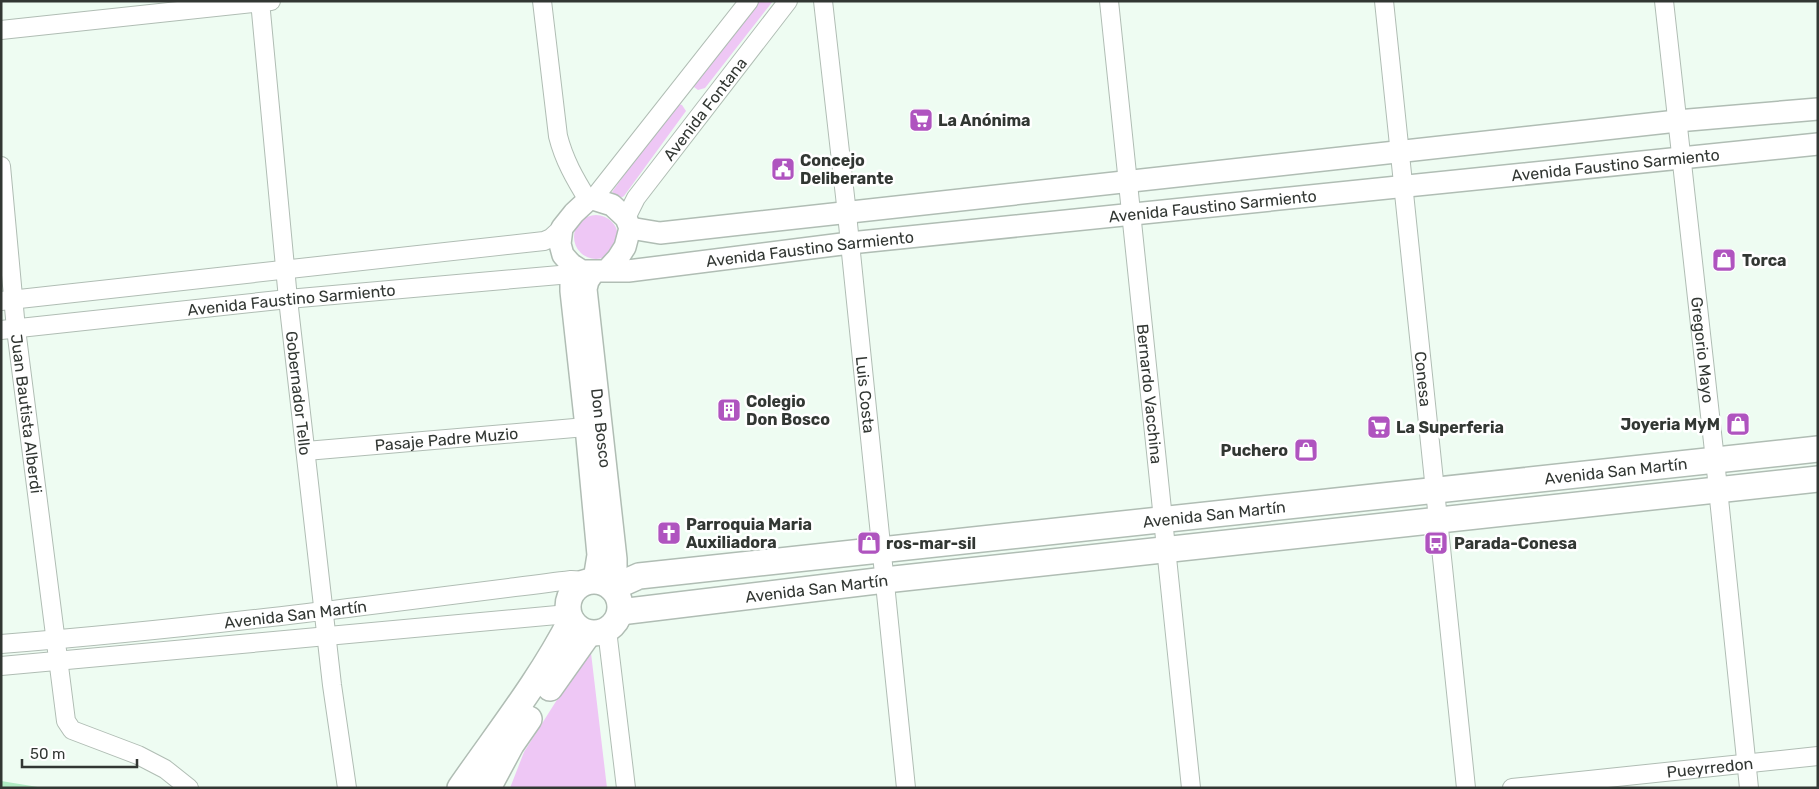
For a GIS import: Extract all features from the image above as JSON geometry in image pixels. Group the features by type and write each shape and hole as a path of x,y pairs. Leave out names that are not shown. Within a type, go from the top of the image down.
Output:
{"main road":[{"name":"Avenida San Martín","path":"1818,449 639,576 601,584 582,583 572,592 567,606 591,622 885,580 1818,479"},
{"path":"460,788 559,643 591,622 618,597 601,584"},
{"path":"488,788 511,745 591,622"}],"street":[{"path":"542,1 558,136 563,155 573,177 590,200"},
{"name":"Avenida Fontana","path":"590,200 749,1"},
{"name":"Avenida Fontana","path":"628,223 636,198 788,1"},
{"name":"Luis Costa","path":"823,1 847,214 906,788"},
{"name":"Bernardo Vacchina","path":"1109,1 1191,788"},
{"name":"Conesa","path":"1384,1 1466,788"},
{"name":"Gregorio Mayo","path":"1664,1 1749,788"},
{"path":"1,30 263,2"},
{"name":"Gobernador Tello","path":"263,2 288,299 326,635 347,788"},
{"name":"Avenida Faustino Sarmiento","path":"7,300 544,241 551,238 562,228 574,212 590,200 612,205 628,223 645,232 660,233 847,214 1677,121 1818,109"},
{"name":"Avenida Faustino Sarmiento","path":"8,329 585,270 628,271 850,243 1818,144"},
{"name":"Juan Bautista Alberdi","path":"1,166 8,329 66,721 72,730 138,755 164,769 189,788"},
{"path":"562,228 560,244 563,255 585,270 618,258 625,248 628,223"},
{"name":"Don Bosco","path":"585,270 571,291 601,584"},
{"name":"Don Bosco","path":"585,270 588,281 586,289 616,559 616,570 601,584"},
{"name":"Pasaje Padre Muzio","path":"306,451 586,427"},
{"name":"Avenida San Martín","path":"1,644 55,640 324,611 571,580 601,584"},
{"path":"591,622 626,788"},
{"name":"Avenida San Martín","path":"1,666 326,635 591,622"},
{"name":"Pueyrredon","path":"1512,788 1818,756"}],"shaded area":[{"path":"755,1 773,1 705,88 698,90 694,87 694,82"},
{"path":"676,103 682,105 686,111 624,196 619,199 612,192"},
{"path":"600,215 612,221 617,228 617,246 612,253 605,258 592,259 584,256 577,249 574,233 577,225 584,218"},
{"path":"591,653 607,788 510,788 524,752 560,695"},
{"path":"1,781 44,788 1,788"}],"place":[{"name":"La Anónima","path":"921,120"},
{"name":"Concejo Deliberante","path":"783,169"},
{"name":"Torca","path":"1724,260"},
{"name":"Colegio Don Bosco","path":"729,410"},
{"name":"Joyeria MyM","path":"1738,424"},
{"name":"La Superferia","path":"1379,427"},
{"name":"Puchero","path":"1306,450"},
{"name":"Parroquia Maria Auxiliadora","path":"669,533"},
{"name":"ros-mar-sil","path":"869,543"},
{"name":"Parada-Conesa","path":"1436,543"}]}
